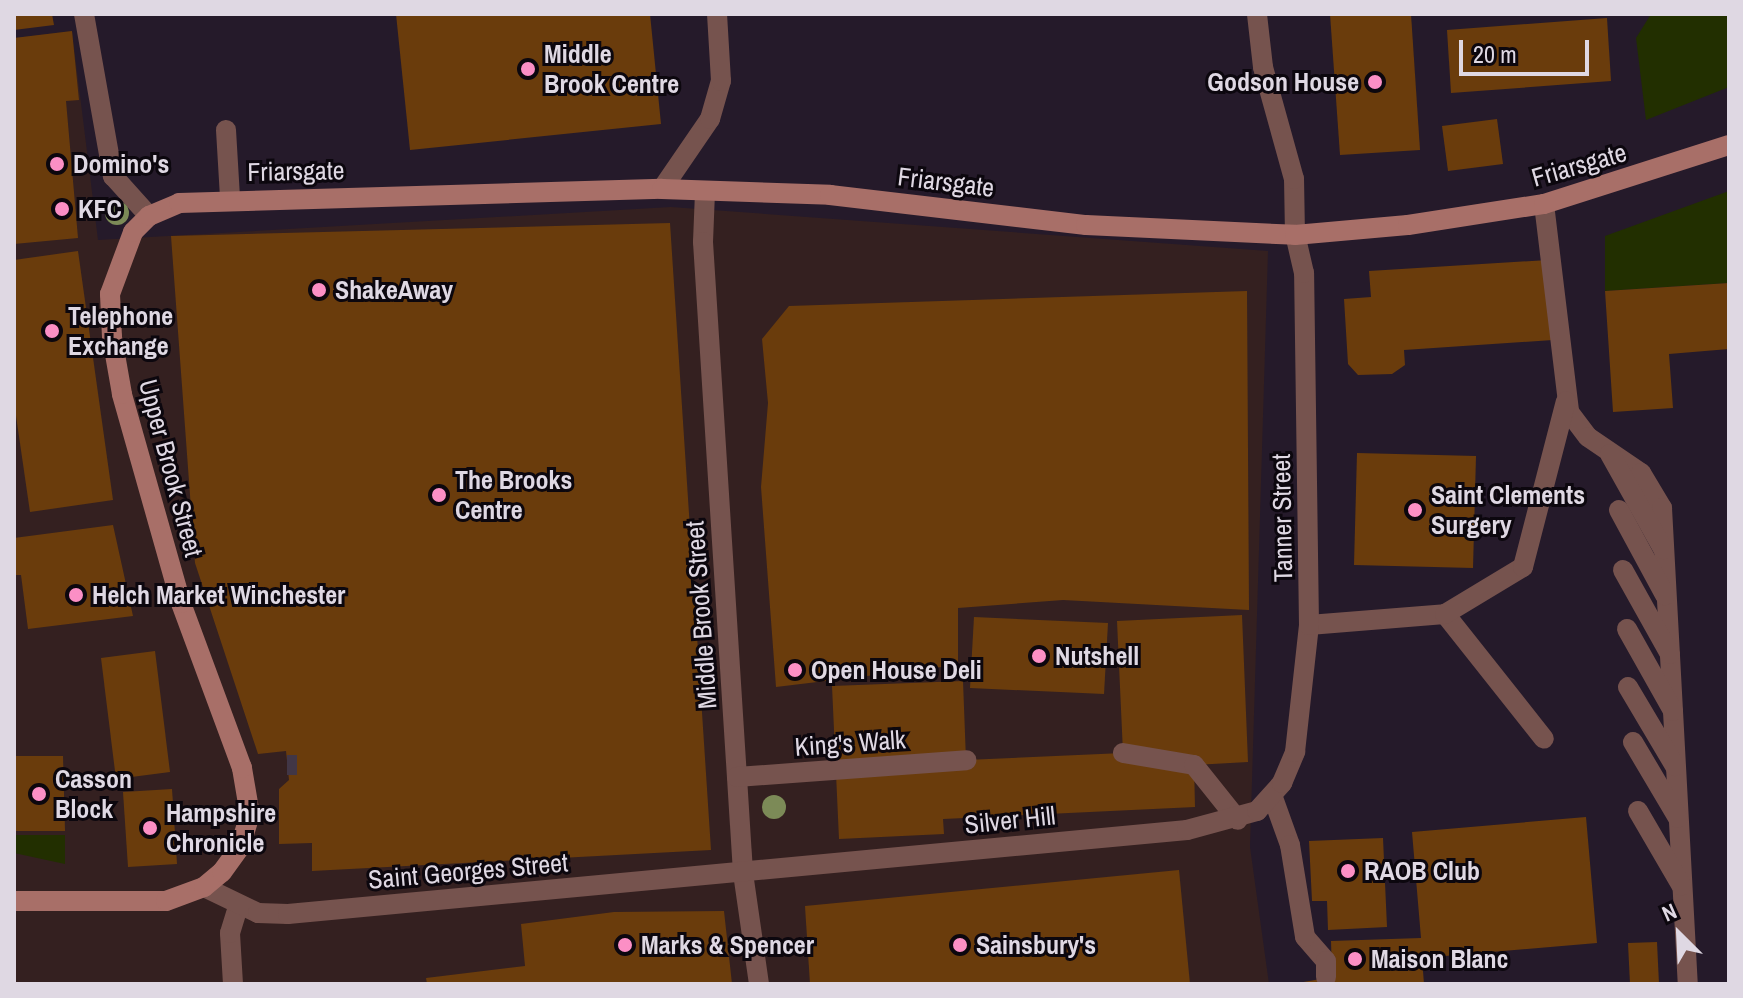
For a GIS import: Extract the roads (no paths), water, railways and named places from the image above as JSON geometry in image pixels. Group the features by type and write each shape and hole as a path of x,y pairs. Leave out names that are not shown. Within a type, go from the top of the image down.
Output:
{"main road":[{"name":"Friarsgate","path":"149,216 179,203 230,198 662,189 830,195 1086,225 1295,235 1408,225 1544,204 1729,145"},
{"name":"Upper Brook Street","path":"149,216 133,232 110,294 114,351 181,603 249,790 250,815 240,847 204,887"},
{"path":"14,901 166,901 204,887"}],"street":[{"path":"85,14 113,176 149,216"},
{"path":"662,189 710,119 721,81 717,14"},
{"name":"Tanner Street","path":"1257,14 1263,67 1294,179 1295,235 1304,273 1309,625 1295,752 1272,795"},
{"path":"226,130 230,198"},
{"name":"Middle Brook Street","path":"705,192 703,242 743,873 759,984"},
{"path":"1309,625 1445,614 1523,567 1566,401 1559,304 1544,204"},
{"path":"1566,401 1580,430 1654,486 1662,508 1688,984"},
{"path":"1619,510 1669,602"},
{"path":"1623,570 1672,657"},
{"path":"1445,614 1544,739"},
{"path":"1627,629 1675,715"},
{"path":"1628,687 1677,770"},
{"path":"1633,742 1680,822"},
{"path":"1123,753 1194,765 1238,820"},
{"name":"King's Walk","path":"737,777 966,760"},
{"path":"1272,795 1290,845 1305,937 1326,961 1326,977"},
{"name":"Silver Hill","path":"743,873 1187,830 1238,820 1257,811 1272,795"},
{"path":"1638,811 1683,888"},
{"name":"Saint Georges Street","path":"204,887 258,913 288,914 743,873"},
{"path":"233,984 230,933 239,904"}],"tunnel":[{"path":"287,765 297,765"}],"place":[{"name":"Middle Brook Centre","path":"528,69"},
{"name":"Godson House","path":"1375,82"},
{"name":"Domino's","path":"57,164"},
{"name":"KFC","path":"62,209"},
{"name":"ShakeAway","path":"319,290"},
{"name":"Telephone Exchange","path":"52,331"},
{"name":"The Brooks Centre","path":"439,495"},
{"name":"Saint Clements Surgery","path":"1415,510"},
{"name":"Helch Market Winchester","path":"76,595"},
{"name":"Nutshell","path":"1039,656"},
{"name":"Open House Deli","path":"795,670"},
{"name":"Casson Block","path":"39,794"},
{"name":"Hampshire Chronicle","path":"150,828"},
{"name":"RAOB Club","path":"1348,871"},
{"name":"Marks & Spencer","path":"625,945"},
{"name":"Sainsbury's","path":"960,945"},
{"name":"Maison Blanc","path":"1355,959"}]}
